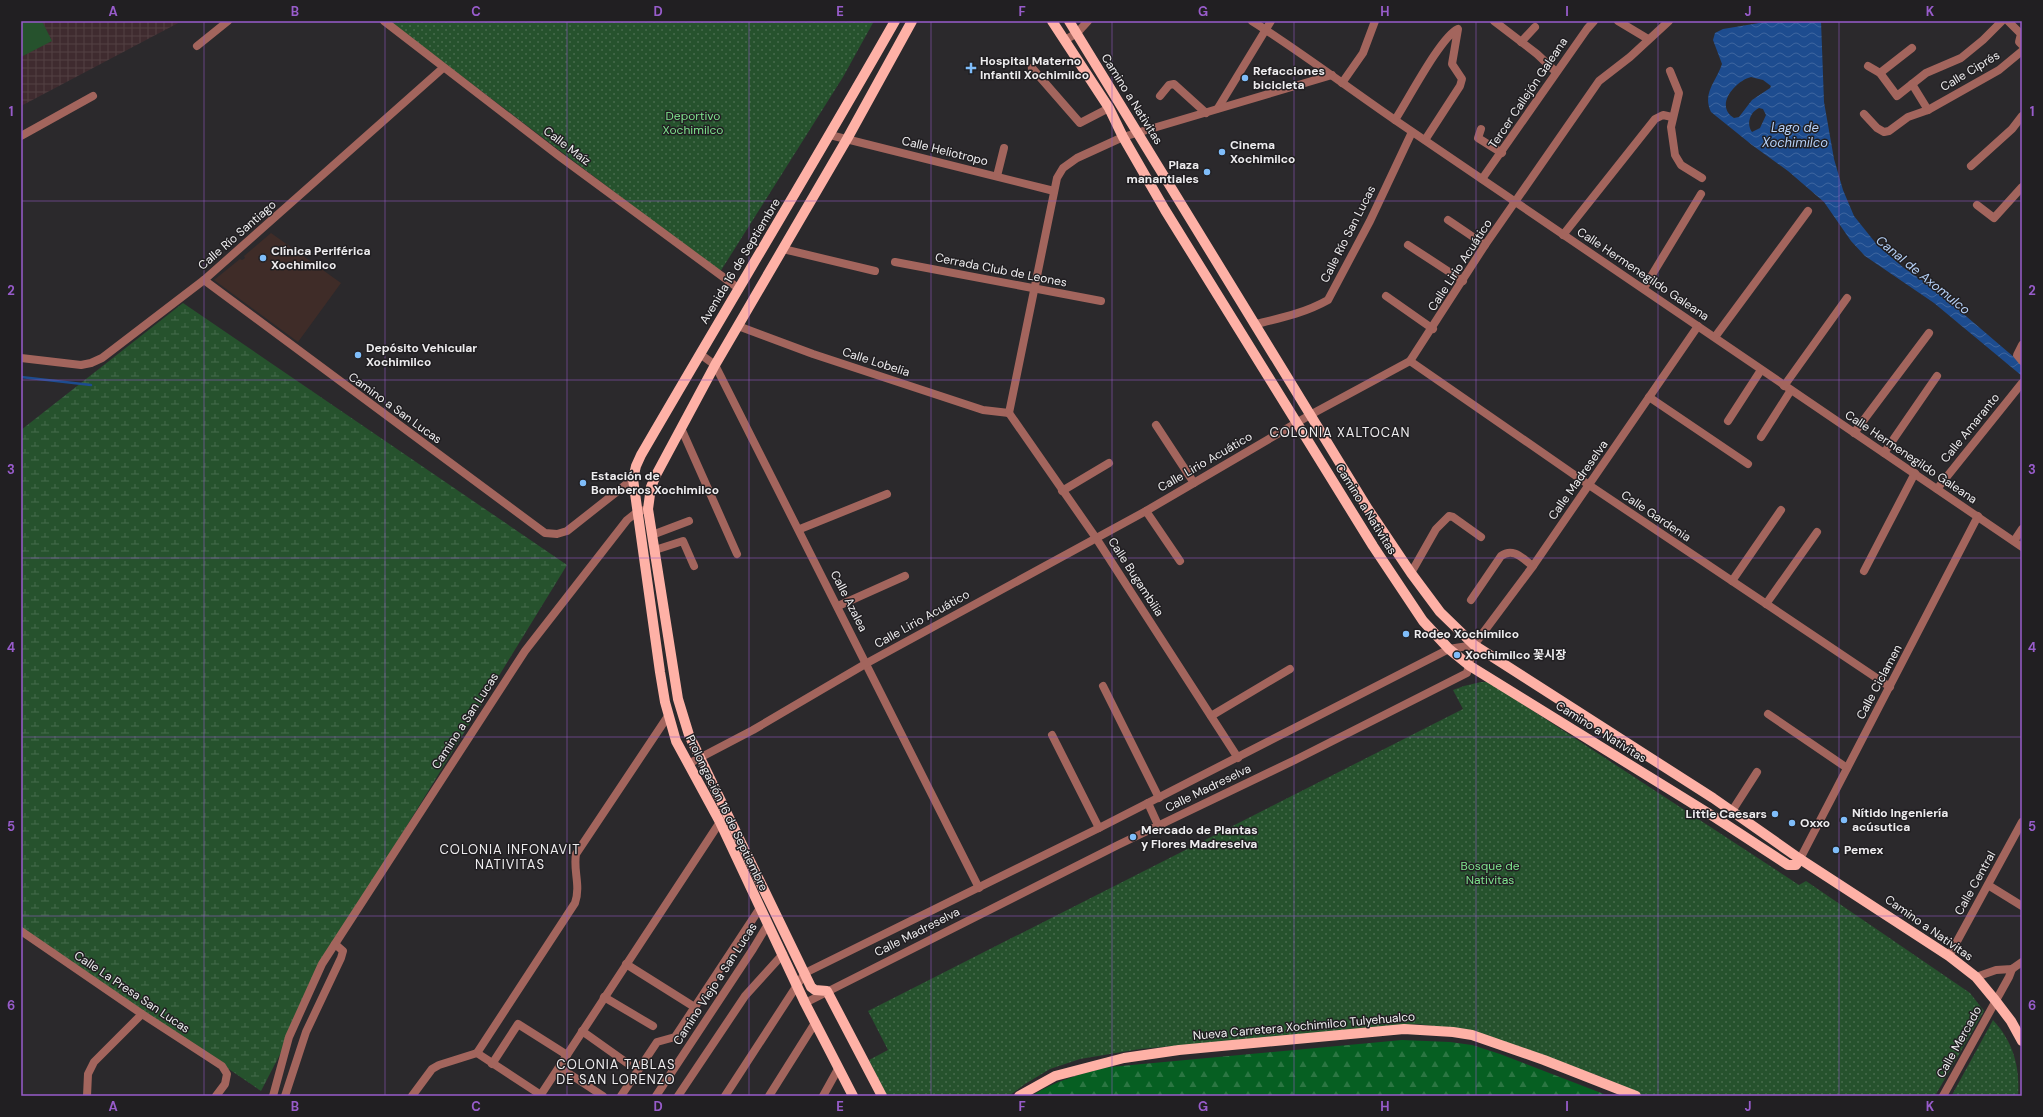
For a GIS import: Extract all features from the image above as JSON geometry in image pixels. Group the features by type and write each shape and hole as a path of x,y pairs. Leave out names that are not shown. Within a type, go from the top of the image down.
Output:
{"main road":[{"name":"Avenida 16 de Septiembre","path":"638,517 633,479 640,455 830,135 895,21"},
{"path":"648,509 649,498 656,475 715,365 847,139 912,21"},
{"name":"Camino a Nativitas","path":"1052,21 1109,108 1123,137 1165,210 1297,424 1373,546 1423,621 1449,649 1470,666 1716,818 1788,865 1796,865 1800,859"},
{"name":"Camino a Nativitas","path":"1069,21 1368,509 1411,573 1440,612 1474,645 1732,810 1800,859 1949,956 1976,977 2011,1021 2022,1042"},
{"path":"878,51 890,59"},
{"name":"Prolongación 16 de Septiembre","path":"648,509 681,712 699,758 811,987 815,990 827,991"},
{"name":"Prolongación 16 de Septiembre","path":"638,517 656,645 668,716 676,741 720,822 798,985 815,1024 853,1096"},
{"path":"827,991 882,1096"},
{"name":"Nueva Carretera Xochimilco Tulyehualco","path":"1019,1096 1056,1076 1124,1058 1179,1050 1404,1029 1453,1032 1472,1035 1544,1060 1636,1096"}],"street":[{"path":"197,46 228,21"},
{"name":"Calle Maíz","path":"384,21 443,68 738,288"},
{"path":"1065,40 1077,33 1088,21"},
{"name":"Calle Hermenegildo Galeana","path":"1252,21 1320,65 1342,83 1412,132 1644,288 1787,388 2022,547"},
{"path":"1218,108 1271,21"},
{"path":"1342,83 1363,52 1375,21"},
{"path":"1425,140 1460,86 1462,78 1452,64 1458,29 1462,21"},
{"path":"1494,21 1505,24 1521,42 1556,72"},
{"name":"Tercer Callejón Galeana","path":"1482,179 1502,153 1556,72 1594,21"},
{"path":"1618,21 1648,39"},
{"name":"Calle Lirio Acuático","path":"688,764 753,730 866,663 1146,511 1310,415 1410,362 1433,329 1485,245 1599,81 1630,57 1669,21"},
{"path":"1868,66 1880,73 1896,96 1926,73 1960,58 1983,40 2002,21"},
{"path":"2008,21 2021,34 2019,42 2022,45"},
{"path":"1521,42 1535,27"},
{"path":"1395,120 1447,38 1452,31 1458,29"},
{"path":"1880,73 1912,48"},
{"name":"Calle Ciprés","path":"1864,114 1877,128 1884,132 1896,127 1908,117 1928,110 1999,70 2022,51"},
{"name":"Calle Río Santiago","path":"21,358 81,365 91,364 102,358 204,280 443,68"},
{"path":"1032,68 1080,123 1109,108"},
{"path":"1670,71 1678,93 1671,127 1675,155 1681,165 1702,178"},
{"path":"1009,413 1054,191 1057,178 1063,168 1077,158 1123,137 1332,75"},
{"path":"1160,96 1169,85 1174,84 1206,113"},
{"path":"1912,84 1928,110"},
{"path":"21,136 93,96"},
{"path":"1564,235 1655,119 1663,115 1672,117"},
{"path":"1971,166 2012,129 2022,116"},
{"path":"1481,129 1478,138 1502,153"},
{"name":"Calle Río San Lucas","path":"1256,324 1286,317 1315,307 1328,300 1367,227 1412,132"},
{"name":"Calle Heliotropo","path":"830,135 1054,191"},
{"path":"997,176 1004,148"},
{"path":"1977,205 1994,218 2022,187"},
{"path":"1644,288 1700,194"},
{"path":"1715,337 1808,211"},
{"path":"1448,220 1485,245"},
{"path":"1408,245 1463,282"},
{"path":"783,250 875,271"},
{"name":"Cerrada Club de Leones","path":"895,262 1101,301"},
{"name":"Camino a San Lucas","path":"204,280 545,533 557,534 567,531 633,479"},
{"path":"1386,296 1433,329"},
{"path":"1761,437 1787,388 1847,298"},
{"name":"Calle Lobelia","path":"738,326 813,354 983,410 1009,413"},
{"name":"Calle Madreselva","path":"805,1003 1158,825 1298,758 1467,673 1470,666 1474,645 1533,566 1698,326"},
{"path":"1854,433 1929,333"},
{"path":"2022,345 2017,355 2022,361"},
{"name":"Calle Azalea","path":"700,354 715,365 800,529 979,888"},
{"name":"Calle Gardenia","path":"1410,362 1589,485 1890,687"},
{"path":"1728,421 1761,370"},
{"path":"1884,453 1937,376"},
{"name":"Calle Amaranto","path":"1937,489 2022,383"},
{"path":"1649,397 1748,464"},
{"name":"Calle Bugambilia","path":"1009,413 1096,538 1238,758"},
{"path":"1156,425 1194,483"},
{"path":"682,428 737,554"},
{"path":"1062,491 1109,463"},
{"path":"1864,571 1915,474"},
{"path":"800,529 887,494"},
{"name":"Camino a San Lucas","path":"273,1096 289,1037 322,964 525,650 627,520 638,517 648,509"},
{"path":"1732,581 1781,510"},
{"path":"1146,511 1180,561"},
{"path":"1411,573 1436,529 1449,516 1454,517 1481,537"},
{"name":"Calle Ciclamen","path":"1800,859 1978,516"},
{"path":"652,534 689,521"},
{"path":"2014,541 2022,529"},
{"path":"1766,604 1817,532"},
{"path":"655,550 683,541 694,566"},
{"path":"1471,600 1501,556 1506,553 1514,553 1533,566"},
{"path":"838,606 905,576"},
{"name":"Calle Madreselva","path":"805,973 1159,798 1449,649 1474,645"},
{"path":"1210,716 1290,669"},
{"path":"1103,686 1159,798"},
{"path":"1768,714 1847,768"},
{"path":"412,1096 432,1069 439,1065 477,1053 575,903 578,894 578,878 575,860 576,854 668,716"},
{"path":"1052,735 1099,828"},
{"path":"1732,810 1757,772"},
{"path":"1148,803 1158,825"},
{"path":"477,1053 541,1096 604,997 720,822"},
{"name":"Calle Central","path":"1949,956 2022,822"},
{"path":"1988,885 2022,906"},
{"path":"621,1096 657,1042 675,1037 696,1008 760,908"},
{"name":"Camino Viejo a San Lucas","path":"656,1096 768,924"},
{"name":"Calle La Presa San Lucas","path":"21,932 222,1066 227,1074 225,1084 216,1096"},
{"path":"285,1096 306,1032 341,958 343,951 335,944"},
{"path":"678,1096 745,996 771,964 783,954"},
{"path":"1976,977 1996,970 2012,969 2022,962"},
{"path":"626,964 696,1008"},
{"name":"Calle Mercado","path":"1945,1095 2012,969"},
{"path":"725,1096 805,973"},
{"path":"604,997 653,1026"},
{"path":"86,1096 88,1074 94,1062 142,1014"},
{"path":"492,1064 518,1024 567,1055"},
{"path":"769,1096 815,1024"},
{"path":"582,1031 627,1063"},
{"path":"559,1067 603,1096"},
{"path":"823,1096 838,1069"}],"shaded area":[{"path":"21,21 182,21 21,106"},
{"path":"271,233 341,283 298,342 214,280 240,259 242,260 245,258 244,256"}],"green space":[{"path":"21,21 42,21 52,41 21,57"},
{"name":"Deportivo Xochimilco","path":"389,21 874,21 843,77 720,272"},
{"path":"183,303 567,565 322,964 289,1037 261,1091 21,928 21,430"},
{"name":"Bosque de Nativitas","path":"1481,682 1489,682 1799,885 1806,881 1970,993 1984,1011 1935,1096 1644,1096 1602,1077 1466,1030 1417,1024 1140,1049 1080,1059 1050,1069 1025,1084 1009,1096 887,1096 869,1060 888,1050 868,1011 1463,709 1453,690"},
{"path":"1993,1020 2006,1037 2014,1055 2018,1075 2018,1096 1952,1095"},
{"path":"1402,1040 1450,1042 1472,1045 1500,1054 1609,1096 1031,1096 1069,1078 1110,1067"}],"water":[{"name":"Lago de Xochimilco","path":"1771,21 1821,21 1824,102 1834,159 1843,190 1854,216 1878,246 1904,268 1932,287 2022,364 2022,376 1934,303 1865,256 1851,241 1824,202 1788,171 1752,145 1711,112 1708,99 1709,93 1722,64 1713,40 1715,33 1723,29","holes":["1751,77 1763,80 1771,86 1752,100 1739,117 1734,118 1728,113 1726,101 1729,94 1739,83","1759,108 1763,109 1766,115 1760,128 1752,132 1749,125 1750,118 1753,112"]}],"waterway":[{"path":"21,377 91,385"}],"place":[{"name":"Hospital Materno Infantil Xochimilco","path":"971,68"},
{"name":"Refacciones bicicleta","path":"1245,78"},
{"name":"Cinema Xochimilco","path":"1222,152"},
{"name":"Plaza manantiales","path":"1207,172"},
{"name":"Clínica Periférica Xochimilco","path":"263,258"},
{"name":"Depósito Vehicular Xochimilco","path":"358,355"},
{"name":"Estación de Bomberos Xochimilco","path":"583,483"},
{"name":"Rodeo Xochimilco","path":"1406,634"},
{"name":"Xochimilco 꽃시장","path":"1457,655"},
{"name":"Little Caesars","path":"1775,814"},
{"name":"Nítido Ingeniería acúsutica","path":"1844,820"},
{"name":"Oxxo","path":"1792,823"},
{"name":"Mercado de Plantas y Flores Madreselva","path":"1133,837"},
{"name":"Pemex","path":"1836,850"}],"district":[{"name":"COLONIA XALTOCAN","path":"1340,432"},
{"name":"COLONIA INFONAVIT NATIVITAS","path":"510,856"},
{"name":"COLONIA TABLAS DE SAN LORENZO","path":"616,1072"}],"water label":[{"name":"Canal de Axomulco","path":"1923,275"}]}
